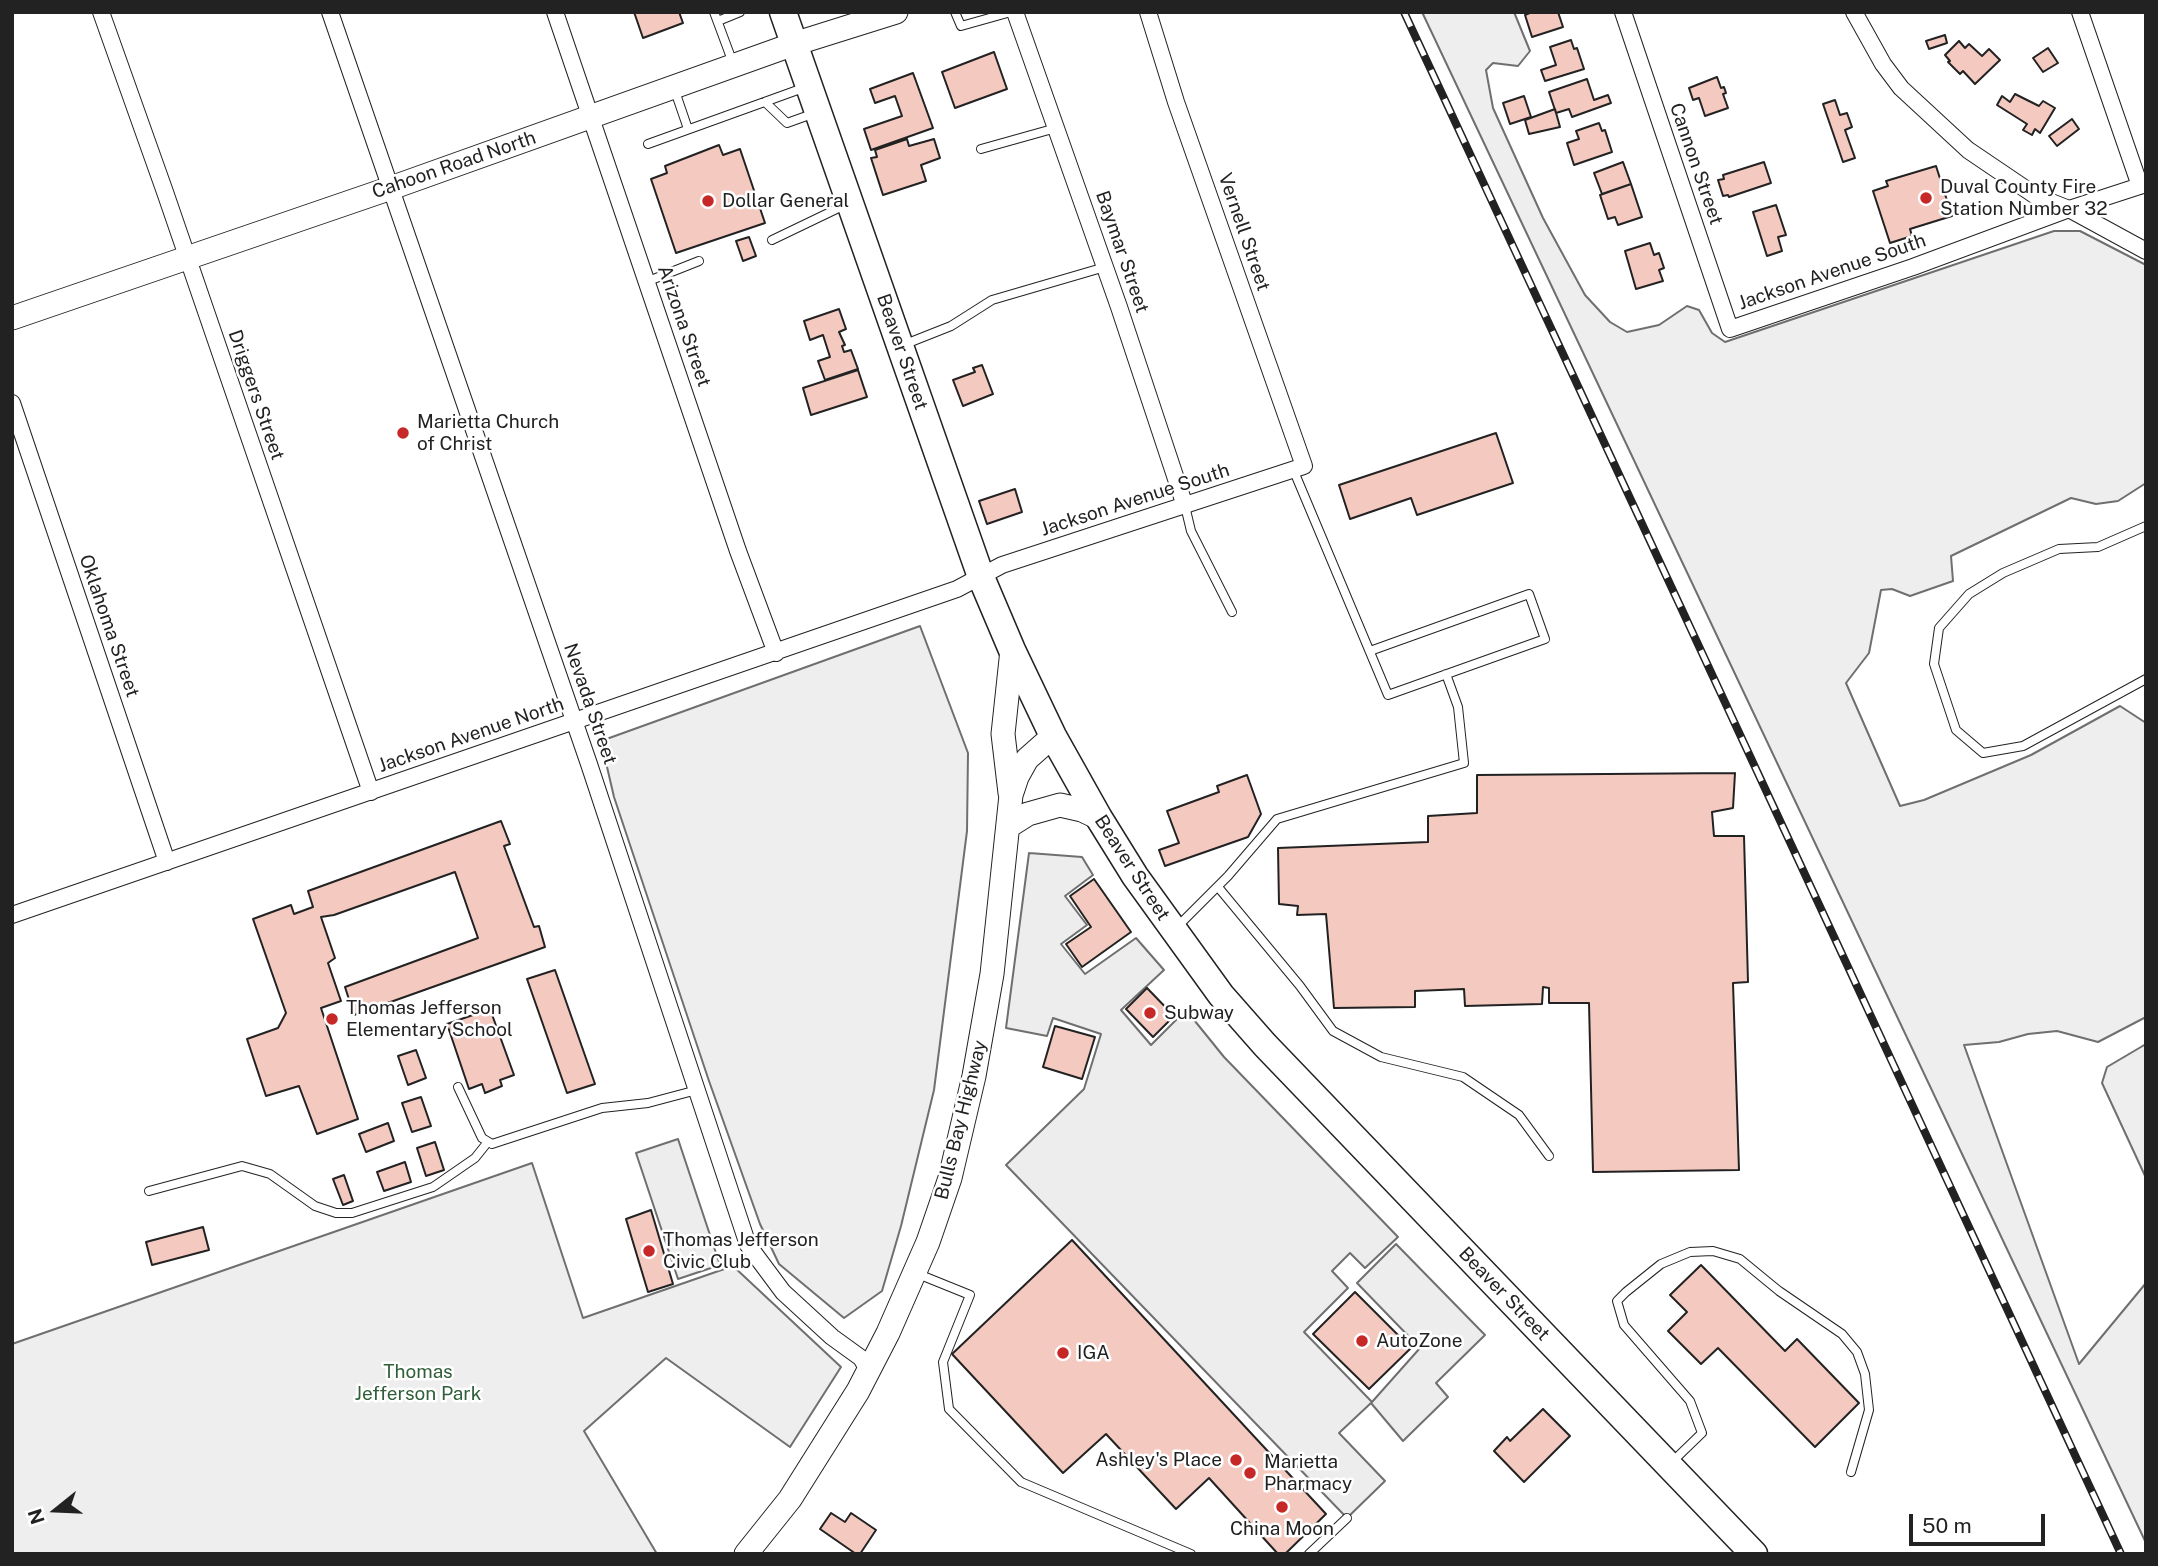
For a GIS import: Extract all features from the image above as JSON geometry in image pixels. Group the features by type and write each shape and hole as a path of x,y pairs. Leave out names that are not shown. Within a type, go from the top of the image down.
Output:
{"main road":[{"name":"Beaver Street","path":"783,12 981,577 1012,650 1098,818 1173,930 1221,995 1265,1045 1755,1554"},
{"name":"Cahoon Road North","path":"12,318 391,188 794,44 896,12"},
{"path":"1011,796 1003,734 1012,650"},
{"name":"Bulls Bay Highway","path":"746,1554 790,1499 858,1391 888,1333 928,1242 950,1178 966,1116 992,974 1011,796 1027,760 1054,736"},
{"path":"1009,826 1028,814 1060,805 1082,810 1098,818"}],"street":[{"name":"Driggers Street","path":"101,12 371,792"},
{"name":"Nevada Street","path":"330,12 573,721 748,1245 783,1292 832,1337 861,1358 869,1370"},
{"name":"Arizona Street","path":"555,12 737,551 776,653"},
{"name":"Baymar Street","path":"1013,12 1105,267 1185,506"},
{"name":"Vernell Street","path":"1148,12 1299,467"},
{"name":"Cannon Street","path":"1623,12 1730,329"},
{"path":"1854,12 1883,64 1901,88 1968,150 2036,196 2069,209 2146,251"},
{"path":"2080,12 2143,185"},
{"name":"Jackson Avenue South","path":"1730,329 2143,185"},
{"name":"Oklahoma Street","path":"12,403 167,862"},
{"name":"Jackson Avenue South","path":"981,577 1002,565 1299,467"},
{"name":"Jackson Avenue North","path":"12,915 776,653 957,589 981,577"}],"lane":[{"path":"734,66 716,17 740,12"},
{"path":"955,12 961,26 1013,12"},
{"path":"648,144 809,86"},
{"path":"674,88 688,129"},
{"path":"765,102 787,123 818,112"},
{"path":"981,149 1056,128"},
{"path":"772,240 850,203"},
{"path":"646,282 699,261"},
{"path":"900,347 951,326 992,300 1082,276 1105,267"},
{"path":"1299,467 1370,650 1388,695 1545,639 1529,594 1370,650"},
{"path":"1185,506 1191,531 1232,612"},
{"path":"2146,526 2098,547 2059,549 2003,573 1969,594 1939,628 1934,664 1956,730 1983,753 2023,746 2146,679"},
{"path":"1173,930 1218,887 1278,819 1464,762 1458,707 1446,674"},
{"path":"1218,887 1300,986 1333,1031 1381,1057 1463,1077 1519,1115 1549,1156"},
{"path":"458,1087 482,1138 492,1144 603,1108 648,1102 696,1090"},
{"path":"149,1191 242,1166 270,1174 315,1206 336,1213 352,1213 433,1188 475,1158 487,1143"},
{"path":"1669,1465 1702,1433 1690,1401 1624,1325 1617,1301 1661,1264 1689,1252 1713,1251 1740,1259 1779,1291 1842,1334 1857,1352 1866,1374 1869,1410 1851,1472"},
{"path":"914,1273 970,1295 943,1362 949,1409 994,1455 1021,1482 1191,1554"},
{"path":"1309,1554 1347,1518"}],"green space":[{"path":"1422,12 1514,12 1530,51 1518,66 1493,63 1486,70 1493,108 1543,218 1585,295 1610,322 1627,332 1659,325 1687,306 1699,310 1712,333 1725,342 2054,231 2080,231 2146,265 2146,483 2118,501 2096,504 2071,498 1951,556 1953,581 1910,596 1892,589 1881,590 1869,653 1846,683 1900,806 1924,800 2031,755 2120,706 2146,723 2146,1017 2098,1042 2057,1031 2028,1034 1999,1042 1964,1045 2079,1364 2146,1283 2146,1543"},
{"path":"920,626 968,753 967,831 934,1090 901,1226 882,1291 844,1318 779,1264 760,1224 614,797 601,741"},
{"path":"2146,1044 2146,1178 2102,1083 2107,1067"},
{"name":"Thomas Jefferson Park","path":"532,1163 583,1318 733,1266 841,1367 790,1447 666,1358 584,1431 657,1554 12,1554 12,1344"}],"shaded area":[{"path":"1029,853 1082,857 1093,875 1065,896 1087,925 1061,944 1085,974 1136,938 1164,970 1121,1010 1151,1045 1186,1010 1224,1057 1398,1237 1365,1268 1350,1253 1332,1271 1348,1288 1304,1332 1372,1402 1420,1348 1357,1283 1396,1244 1485,1335 1436,1383 1448,1397 1403,1441 1371,1403 1339,1433 1385,1481 1347,1518 1006,1165 1084,1089 1101,1034 1053,1018 1047,1036 1006,1028"},
{"path":"678,1139 720,1265 678,1279 636,1153"}],"building":[{"path":"634,12 679,12 683,23 643,38"},
{"path":"1532,12 1558,12 1563,27 1532,37 1525,15"},
{"path":"1945,35 1947,43 1929,49 1926,41"},
{"path":"1571,40 1574,49 1577,48 1584,69 1545,81 1541,70 1556,65 1550,47"},
{"path":"1959,41 1965,48 1969,44 1982,56 1989,49 2000,60 1975,84 1963,71 1960,74 1945,55"},
{"path":"2048,48 2058,63 2043,72 2033,58"},
{"path":"994,52 1007,89 955,108 942,72"},
{"path":"913,73 933,128 871,150 864,129 902,116 895,96 875,103 870,89"},
{"path":"1717,77 1721,88 1724,87 1726,93 1723,94 1728,108 1705,116 1699,98 1693,100 1689,88"},
{"path":"1587,79 1594,100 1608,95 1611,103 1572,117 1569,109 1556,113 1549,92"},
{"path":"2015,94 2039,106 2043,101 2055,108 2040,133 2035,129 2032,135 2023,130 2027,124 1997,105 2002,96 2010,102"},
{"path":"1524,96 1531,117 1510,124 1503,103"},
{"path":"1835,100 1840,115 1847,113 1852,127 1845,130 1855,158 1843,162 1823,104"},
{"path":"1555,109 1560,127 1529,134 1525,120"},
{"path":"2072,119 2079,129 2057,146 2049,136"},
{"path":"1599,123 1602,131 1605,130 1612,152 1574,165 1567,143 1579,139 1576,131"},
{"path":"907,139 909,146 934,139 940,158 921,165 926,181 883,195 871,158 877,157 875,150"},
{"name":"Dollar General","path":"719,145 723,155 740,149 765,223 676,253 651,179 667,173 665,166"},
{"path":"1623,162 1631,184 1602,194 1594,173"},
{"path":"1764,162 1771,183 1729,197 1723,196 1718,180 1724,179 1723,175"},
{"path":"1936,166 1952,216 1910,229 1912,236 1890,243 1873,191 1888,186 1886,181"},
{"path":"1631,184 1642,217 1618,225 1615,217 1608,219 1600,195"},
{"path":"1776,205 1786,235 1778,237 1782,251 1767,256 1753,212"},
{"path":"749,237 756,256 743,261 736,241"},
{"path":"1650,243 1654,255 1659,253 1664,268 1659,270 1663,281 1636,289 1625,251"},
{"path":"839,309 846,329 839,332 845,345 842,346 844,352 851,350 858,369 825,380 818,361 830,357 823,335 810,340 804,321"},
{"path":"982,365 993,394 963,406 953,380 975,372 973,368"},
{"path":"858,370 867,397 811,415 803,388"},
{"path":"1496,433 1513,483 1417,515 1411,498 1350,519 1339,485"},
{"path":"1015,489 1022,512 987,524 979,501"},
{"path":"1735,773 1733,808 1712,812 1714,836 1744,836 1748,982 1733,983 1739,1170 1593,1172 1589,1003 1549,1003 1549,988 1543,987 1542,1004 1465,1006 1464,989 1415,991 1415,1007 1334,1008 1326,914 1297,915 1298,906 1279,904 1278,848 1428,842 1428,816 1477,813 1477,775"},
{"path":"1247,775 1261,814 1248,837 1165,866 1159,850 1179,843 1167,811 1219,792 1217,786"},
{"path":"501,821 510,844 504,846 534,927 539,926 545,947 354,1015 345,987 478,938 455,872 334,915 321,917 335,958 328,963 341,1001 321,1008 358,1119 317,1134 299,1086 266,1096 247,1039 278,1028 286,1013 253,919 291,905 294,914 313,907 308,891"},
{"path":"1094,879 1131,932 1082,967 1066,944 1091,927 1070,896"},
{"path":"555,970 595,1084 567,1093 527,979"},
{"name":"Subway","path":"1147,988 1174,1016 1153,1037 1126,1009"},
{"path":"490,1009 514,1075 500,1080 502,1086 485,1093 482,1084 469,1089 447,1024"},
{"path":"1055,1026 1095,1037 1082,1079 1043,1067"},
{"path":"416,1050 426,1078 408,1085 398,1056"},
{"path":"421,1097 431,1126 412,1132 402,1103"},
{"path":"388,1123 394,1141 366,1152 359,1134"},
{"path":"435,1142 444,1170 426,1176 417,1148"},
{"path":"405,1162 411,1182 384,1191 377,1172"},
{"path":"344,1175 353,1201 343,1205 333,1179"},
{"name":"Thomas Jefferson Civic Club","path":"651,1210 673,1284 648,1292 626,1219"},
{"path":"203,1227 209,1250 152,1265 146,1242"},
{"path":"1072,1240 1326,1514 1285,1554 1278,1554 1209,1478 1176,1509 1106,1434 1063,1473 952,1354"},
{"path":"1701,1265 1785,1351 1797,1339 1859,1403 1815,1447 1718,1348 1701,1364 1668,1331 1687,1312 1670,1295"},
{"name":"AutoZone","path":"1355,1292 1411,1348 1369,1389 1313,1334"},
{"path":"1543,1409 1570,1436 1524,1482 1494,1451 1507,1437 1510,1441"},
{"path":"831,1513 845,1522 851,1513 876,1530 860,1554 856,1554 820,1529"}],"railway":[{"path":"1404,12 2121,1554"}],"place":[{"name":"Duval County Fire Station Number 32","path":"1926,198"},
{"name":"Dollar General","path":"708,201"},
{"name":"Marietta Church of Christ","path":"403,433"},
{"name":"Subway","path":"1150,1013"},
{"name":"Thomas Jefferson Elementary School","path":"332,1019"},
{"name":"Thomas Jefferson Civic Club","path":"649,1251"},
{"name":"AutoZone","path":"1362,1341"},
{"name":"IGA","path":"1063,1353"},
{"name":"Ashley's Place","path":"1236,1460"},
{"name":"Marietta Pharmacy","path":"1250,1473"},
{"name":"China Moon","path":"1282,1507"}]}
